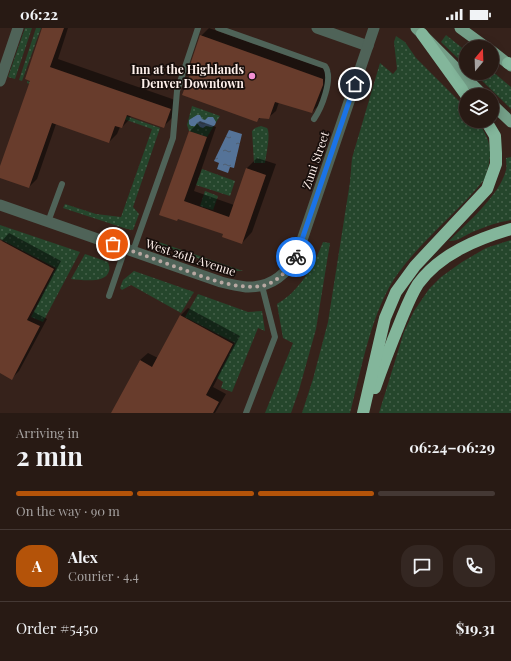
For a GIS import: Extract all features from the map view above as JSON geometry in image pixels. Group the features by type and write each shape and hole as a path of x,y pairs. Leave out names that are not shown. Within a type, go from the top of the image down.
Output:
{"highway":[{"path":"419,31 461,88"},
{"path":"365,413 385,318 396,292 415,266 487,189 496,164 495,136 490,128"},
{"path":"365,413 407,305 418,284 434,267 449,255 464,246 492,234 511,229"}],"main road":[{"path":"460,28 476,40"},
{"path":"419,31 476,88"},
{"path":"499,56 510,64"},
{"path":"499,111 511,122"}],"street":[{"path":"0,81 18,28"},
{"path":"317,28 328,30 368,46"},
{"name":"Zuni Street","path":"262,286 279,277 294,262 374,28"},
{"name":"West 26th Avenue","path":"0,205 221,282 245,287 262,286"}],"lane":[{"path":"109,296 129,250 173,138 177,91 198,28"},
{"path":"218,28 325,66 329,74 328,83 320,108 314,119"},
{"path":"48,222 62,184"},
{"path":"246,413 275,337 262,286"}],"green space":[{"path":"25,28 32,28 15,79 8,77"},
{"path":"36,28 41,28 22,81 19,80"},
{"path":"446,35 459,45 459,59 441,42"},
{"path":"396,36 405,42 416,58 459,101 459,128 481,128 489,143 489,164 484,180 419,248 399,272 389,287 374,321 368,340 350,413 302,413 313,379 328,322 350,182 352,158 380,63 393,74 397,69 394,42"},
{"path":"499,77 511,87 511,109 499,97 499,88 489,88 481,80 499,80"},
{"path":"27,81 160,128 133,207 139,214 133,230 63,208 65,204 96,214 121,217 152,129 67,99 27,83"},
{"path":"192,106 220,116 207,137 189,131 187,125"},
{"path":"261,126 267,128 268,131 265,163 254,163 252,131"},
{"path":"511,157 511,220 488,226 459,239 449,241 490,199 503,180 506,168 506,158"},
{"path":"202,169 235,181 230,196 196,185"},
{"path":"205,191 218,196 213,210 200,206"},
{"path":"0,225 80,252 43,322 31,317 56,268 0,239"},
{"path":"147,238 243,271 235,271 148,241"},
{"path":"511,240 511,413 379,413 404,332 414,311 429,289 441,277 462,262 486,248"},
{"path":"323,242 330,243 316,329 299,390 291,413 265,413 293,343 283,338 277,304 293,292 305,277 311,268"},
{"path":"85,254 108,262 109,271 107,275 98,280 71,279"},
{"path":"134,271 194,292 181,313 131,285 122,290 120,288 123,280"},
{"path":"198,294 248,312 262,311 265,331 258,328 232,392 221,388 223,382 217,378 235,343 185,317"}],"water":[{"path":"197,115 200,115 202,119 205,120 208,117 213,117 216,122 215,125 212,127 206,126 203,128 197,123 195,126 191,126 189,124 189,120"},
{"path":"229,130 242,134 234,168 230,167 228,173 217,169 219,163 214,161"}],"building":[{"path":"42,28 64,28 50,67 171,109 164,128 127,115 122,128 115,126 109,143 52,123 29,188 0,178 0,166 30,81 25,79"},
{"name":"Inn at the Highlands Denver Downtown","path":"200,35 323,79 323,85 312,113 275,102 269,119 259,118 257,122 182,95 191,72 188,71"},
{"path":"189,131 207,137 184,201 229,217 246,168 266,175 242,244 222,237 223,234 178,219 177,221 159,215"},
{"path":"0,240 54,269 27,320 40,326 12,380 0,373"},
{"path":"180,315 233,344 206,395 219,402 213,413 111,413 140,360 152,367"}],"way so far":[{"path":"113,244 221,282 245,287 262,286 270,283 287,270 294,262 296,257"}],"place":[{"name":"Inn at the Highlands Denver Downtown","path":"252,76"}],"route":[{"path":"296,257 355,84"}]}
